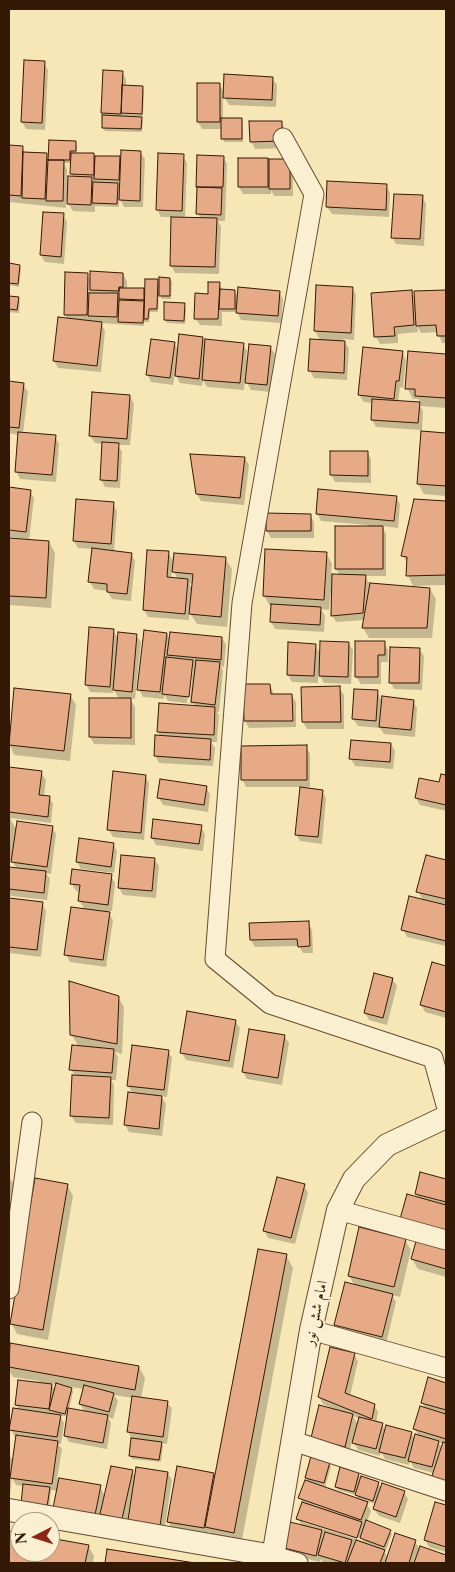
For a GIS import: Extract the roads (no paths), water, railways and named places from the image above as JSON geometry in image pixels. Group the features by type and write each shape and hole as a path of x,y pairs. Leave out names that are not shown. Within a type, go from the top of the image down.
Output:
{"street":[{"path":"283,138 314,194 242,603 215,960 270,1004 432,1058 446,1105"},
{"name":"امام شش نور","path":"272,1559 311,1330 338,1210 354,1179 387,1146 446,1117"},
{"path":"9,1289 32,1122"},
{"path":"338,1210 446,1240"},
{"path":"311,1330 446,1368"},
{"path":"293,1441 446,1491"},
{"path":"9,1510 298,1563"}]}
